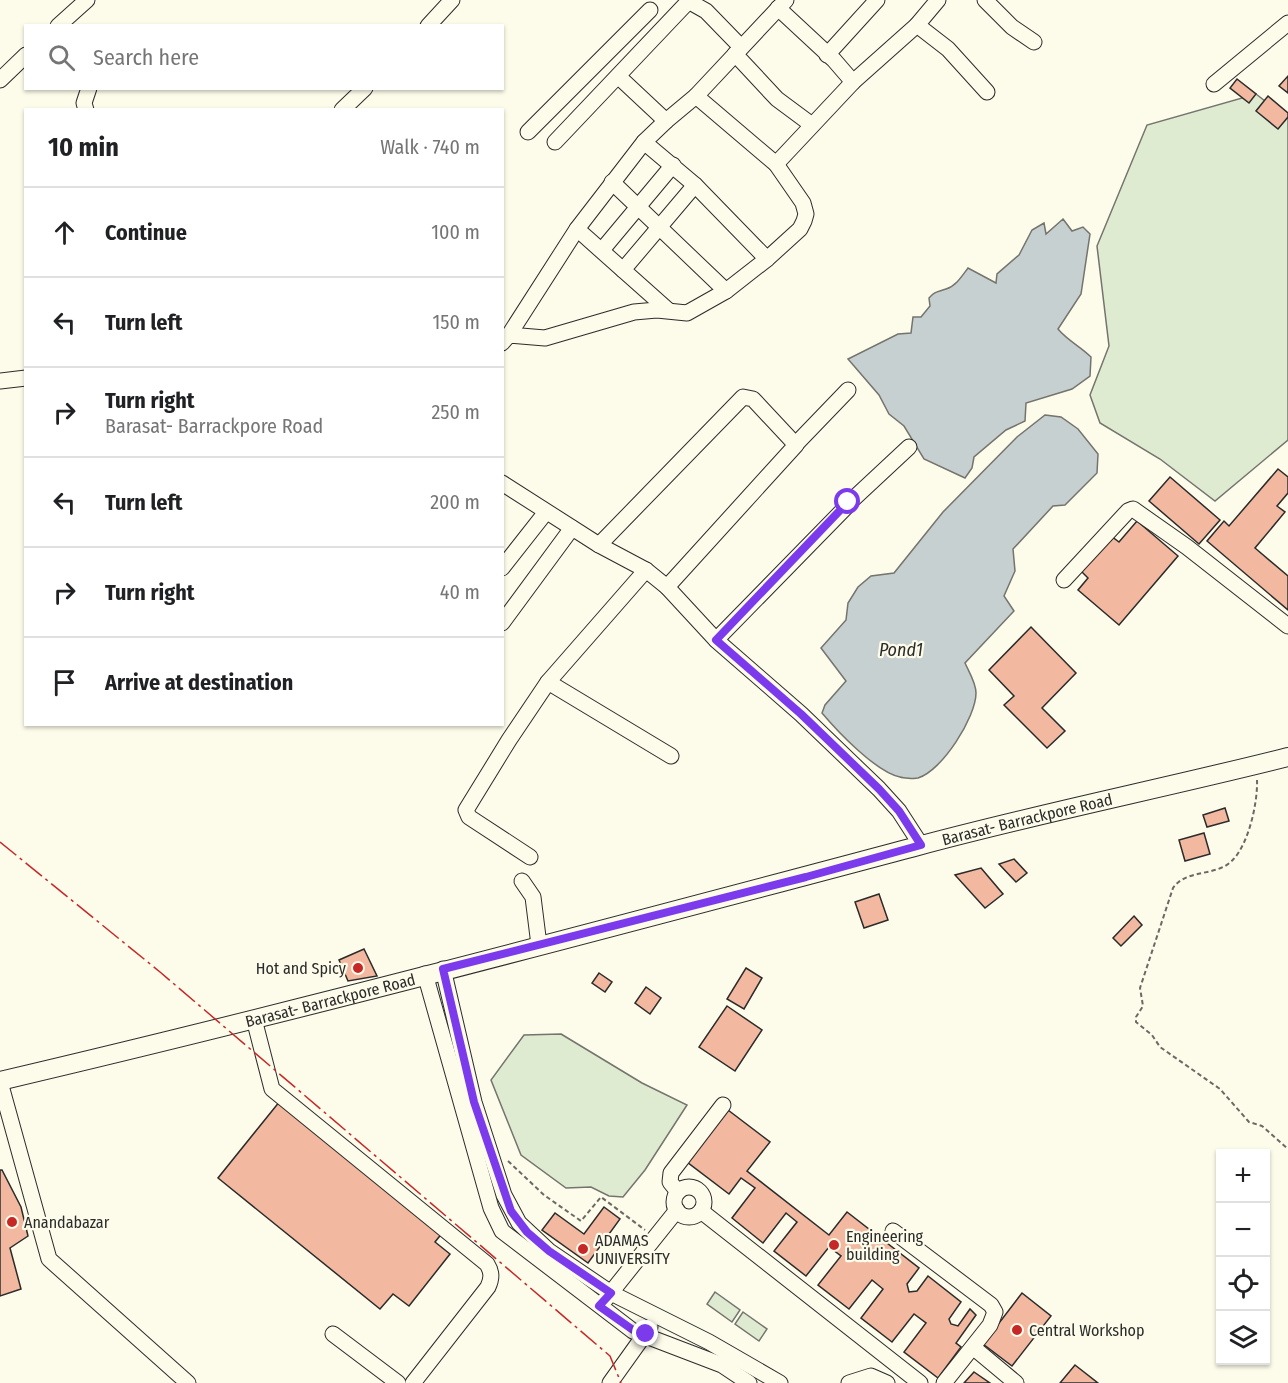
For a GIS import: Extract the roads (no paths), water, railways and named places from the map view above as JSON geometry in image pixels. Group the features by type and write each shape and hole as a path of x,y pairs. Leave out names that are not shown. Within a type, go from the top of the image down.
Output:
{"main road":[{"name":"Barasat- Barrackpore Road","path":"0,1081 254,1019 806,877 921,845 1288,757"}],"street":[{"path":"60,24 87,0"},
{"path":"430,24 452,0"},
{"path":"827,55 878,0"},
{"path":"776,164 853,82 895,41 916,25 938,0"},
{"path":"985,0 1012,27 1034,42"},
{"path":"555,142 690,2 706,10 777,99 812,125"},
{"path":"506,339 577,229 644,142 696,96 782,4 853,82"},
{"path":"528,132 645,5 666,25"},
{"path":"1214,84 1288,23"},
{"path":"916,25 948,49 987,92"},
{"path":"0,80 24,57"},
{"path":"619,77 666,122"},
{"path":"85,108 84,103 88,90"},
{"path":"344,108 363,90"},
{"path":"577,229 668,310 680,314 687,313 726,291 767,259 800,229 806,214 803,203 776,164 696,96"},
{"path":"644,142 695,185 767,259"},
{"path":"602,250 673,165"},
{"path":"612,182 726,291"},
{"path":"623,270 695,185"},
{"path":"506,339 545,338 622,314 668,310"},
{"path":"1,385 24,379"},
{"path":"667,587 848,390"},
{"path":"599,545 743,397 753,399 796,444"},
{"path":"716,640 850,502 909,447"},
{"path":"504,484 599,545 646,570 667,587 716,640 801,714 879,789 899,811 921,845"},
{"path":"1064,579 1128,511 1133,509 1187,547 1288,626"},
{"path":"504,561 546,512"},
{"path":"504,620 572,528"},
{"path":"530,857 469,817 466,810 548,682 646,570"},
{"path":"548,682 671,756"},
{"path":"522,880 533,897 539,945"},
{"path":"434,972 504,1195 519,1223 549,1251 616,1295 731,1353 780,1383"},
{"path":"434,972 496,1221 513,1242 633,1330 722,1365 749,1383"},
{"path":"254,1019 272,1089 487,1264 491,1270 492,1279 488,1287 413,1383"},
{"path":"0,1081 49,1259 188,1383"},
{"path":"678,1192 670,1182 671,1173 723,1106"},
{"path":"686,1187 695,1187 702,1193 705,1202 701,1211 694,1216 681,1213 674,1201 678,1192 686,1187"},
{"path":"701,1211 920,1383"},
{"path":"599,1306 616,1295 681,1213"},
{"path":"893,1231 991,1305 995,1312 974,1348 944,1383"},
{"path":"610,1383 658,1317"},
{"path":"333,1334 398,1383"},
{"path":"974,1348 1016,1383"},
{"path":"849,1383 870,1376 886,1383"}],"water":[{"path":"1063,219 1072,231 1083,227 1090,234 1081,294 1058,329 1091,357 1090,376 1072,389 1026,403 1025,421 1006,430 974,457 972,468 965,478 924,459 904,426 889,414 879,395 848,359 898,334 911,333 913,317 921,317 930,306 929,298 953,286 968,268 996,283 997,274 1019,255 1032,230 1044,223 1046,234"},
{"name":"Pond1","path":"1045,415 1061,417 1078,429 1098,454 1097,473 1065,505 1053,506 1013,549 1015,571 1004,596 1014,611 965,663 974,681 976,693 970,715 956,742 937,765 918,778 904,778 890,774 869,760 822,713 825,705 846,681 821,648 846,620 848,603 858,587 871,576 894,573 943,512 1017,437"}],"place":[{"name":"Hot and Spicy","path":"358,968"},
{"name":"Anandabazar","path":"12,1222"},
{"name":"Engineering building","path":"834,1245"},
{"name":"ADAMAS UNIVERSITY","path":"583,1249"},
{"name":"Central Workshop","path":"1017,1330"}]}
